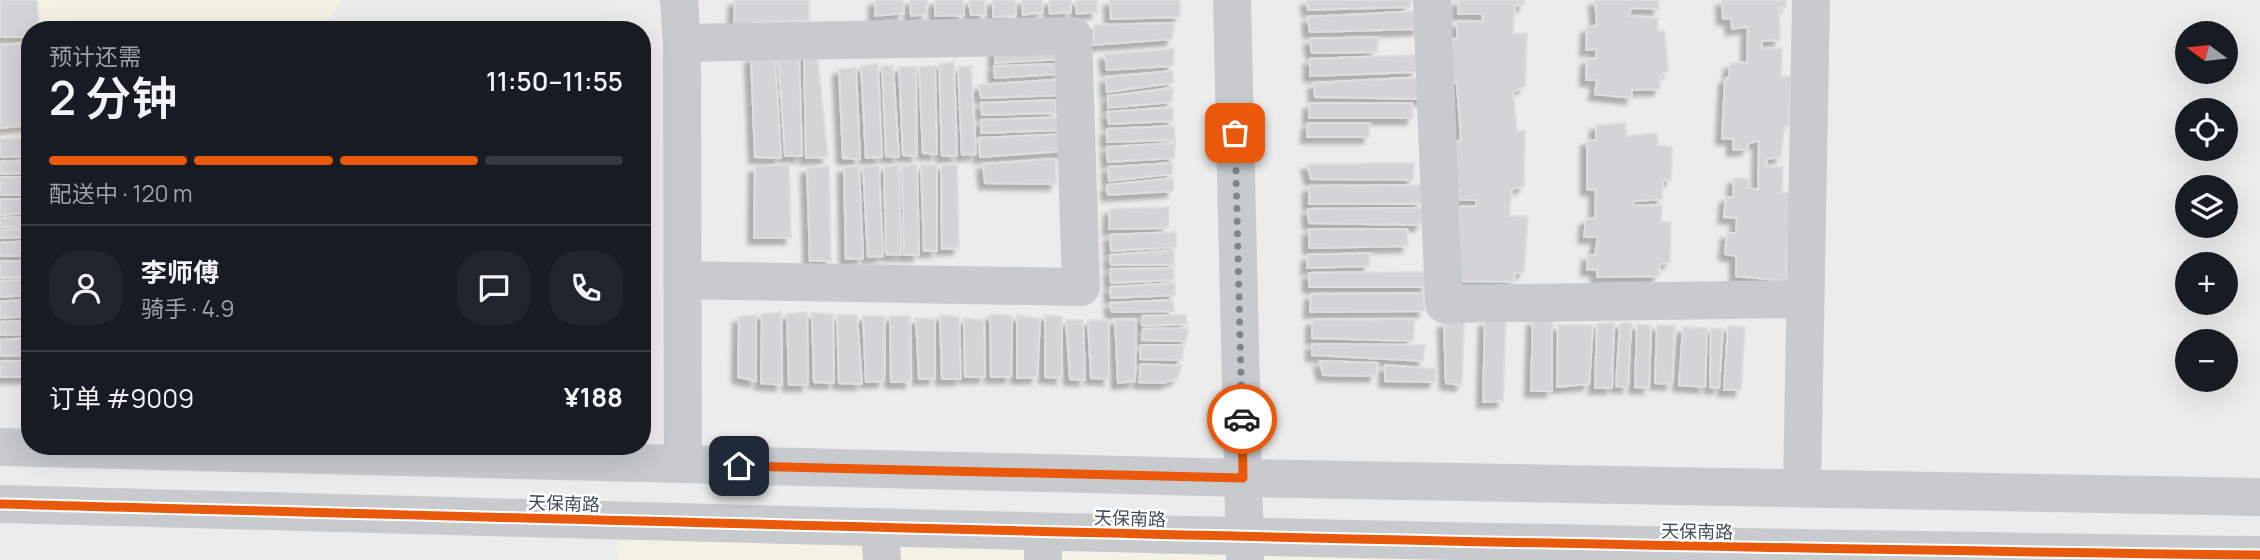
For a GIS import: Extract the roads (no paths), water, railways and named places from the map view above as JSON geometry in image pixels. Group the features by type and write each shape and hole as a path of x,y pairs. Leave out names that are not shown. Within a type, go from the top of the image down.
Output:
{"street":[{"path":"679,0 682,43 683,464"},
{"path":"1232,0 1245,549"},
{"path":"1432,0 1444,304 1805,299"},
{"path":"1802,488 1811,0"},
{"path":"682,43 1073,36 1081,287 682,280"},
{"path":"0,447 21,448"},
{"path":"321,455 1243,478 2260,497"},
{"name":"天保南路","path":"0,504 881,544 2260,555"}]}
